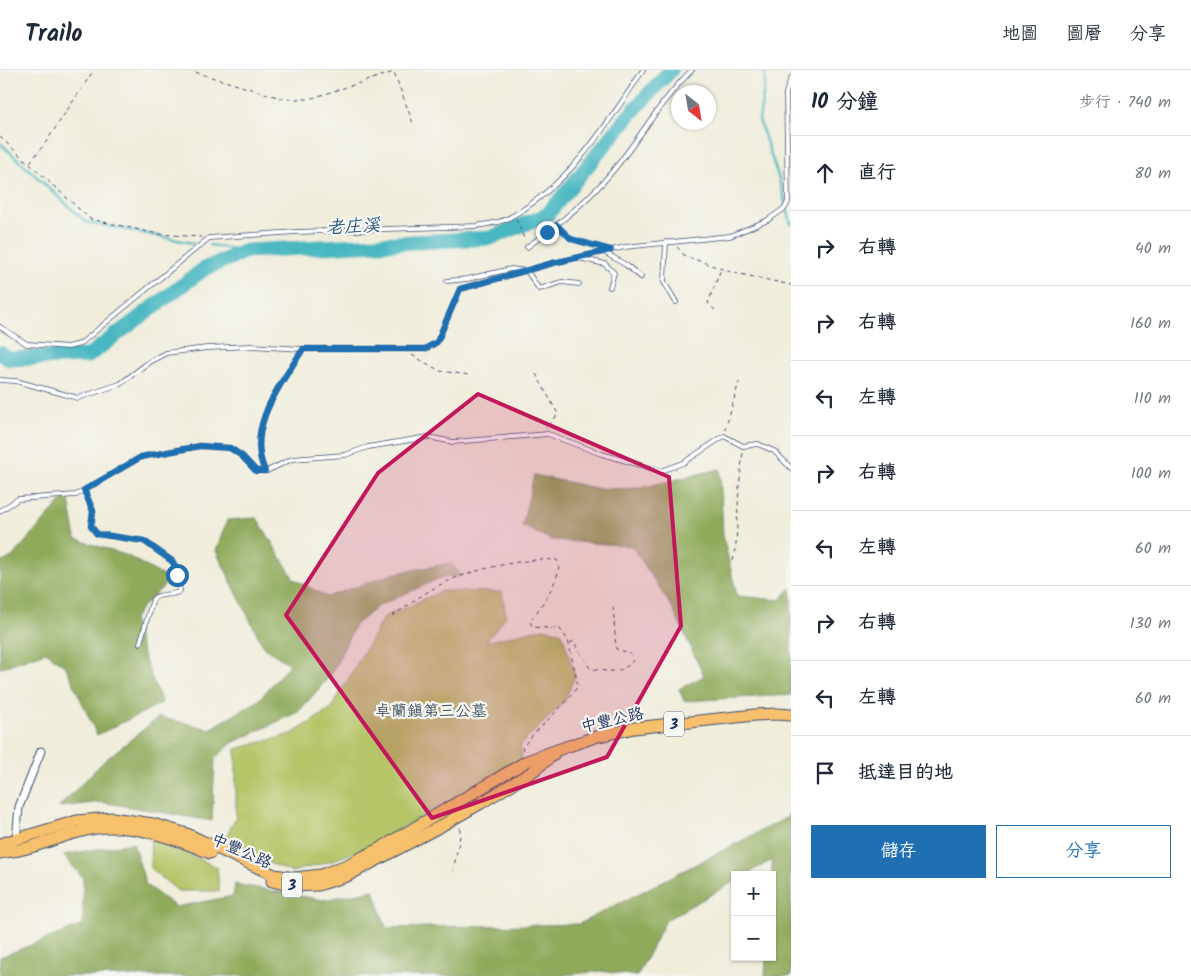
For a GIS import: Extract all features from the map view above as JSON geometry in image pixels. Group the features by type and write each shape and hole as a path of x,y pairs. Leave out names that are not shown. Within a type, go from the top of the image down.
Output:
{"main road":[{"name":"中豐公路","path":"0,844 78,821 112,818 153,824 187,834 274,875 295,878 321,875 380,849 527,761 595,737 634,728 755,715 791,715"},
{"name":"中豐公路","path":"0,853 23,849 99,828 130,828 184,842 276,883 293,886 318,885 347,876 460,815 532,772 560,749"}],"street":[{"path":"16,840 19,807 41,751"}],"lane":[{"path":"0,327 27,344 68,347 80,344 209,238 296,232 478,226 506,220 541,196 561,179 607,125 642,72 636,70"},
{"path":"527,247 572,214 611,174 674,88 692,70"},
{"path":"0,380 16,381 78,398 120,384 149,362 166,353 242,346 303,349 425,349 437,342 460,289 604,251 666,242 730,236 768,220 784,208 788,202 786,93 791,78"},
{"path":"666,242 664,282 676,302"},
{"path":"604,251 641,277"},
{"path":"577,258 605,264 614,273 610,287"},
{"path":"448,280 467,279 511,269 526,271 539,289 562,282 579,284"},
{"path":"265,471 260,459 260,431 271,398 303,349"},
{"path":"0,511 18,500 76,495 141,457 200,446 230,448 242,456 256,471 265,471 292,459 345,455 368,448 428,437 453,442 548,434 602,454 661,471 684,463 724,436 743,446 758,444 774,451 791,468"},
{"path":"84,490 93,511 91,526 97,534 144,541 172,561 176,567 180,591 157,595 153,599 140,643"}],"path":[{"path":"30,163 94,70"},
{"path":"188,70 284,99 309,99 394,72 414,126"},
{"path":"0,137 90,219 158,234 209,238"},
{"path":"514,214 527,247"},
{"path":"557,225 571,239 611,250"},
{"path":"672,242 685,256 721,268 791,285"},
{"path":"715,310 708,303 721,268"},
{"path":"401,349 440,371 470,375"},
{"path":"536,374 558,414 543,434"},
{"path":"724,436 739,382"},
{"path":"733,561 736,545 743,446"},
{"path":"392,616 444,583 483,569 544,559 557,560 560,564 554,585 530,622 533,627 560,629 569,643 578,686 570,699 531,736 522,748 527,761"},
{"path":"569,643 574,641 590,668 614,672 629,667 634,657 629,652 616,649 613,606"},
{"path":"453,871 460,836 460,815"}],"highlighted area":[{"path":"478,394 669,477 681,626 607,757 432,818 286,615 378,473"}],"green space":[{"path":"720,469 723,536 737,596 780,600 791,588 791,695 684,701 679,689 704,676 673,609 632,546 552,540 522,526 534,475 600,489 640,488"},
{"path":"68,494 76,539 128,556 170,580 141,608 133,620 144,658 162,703 97,735 66,667 46,652 0,668 0,563 12,557"},
{"path":"257,518 294,579 327,597 395,573 451,563 462,576 440,578 378,606 355,625 331,675 298,712 232,743 215,758 212,821 102,802 59,807 104,761 159,717 210,729 258,701 290,664 264,648 216,551 227,520"},
{"name":"卓蘭鎮第三公墓","path":"442,591 502,592 506,616 486,642 544,628 562,633 575,676 564,702 520,745 522,760 369,846 332,861 291,872 244,853 226,837 236,817 236,749 292,734 331,709 384,617"},
{"path":"791,809 791,976 765,976 766,961 776,961 776,871 772,871 772,860 752,871 731,871 731,883 666,920 637,976 600,971 556,976 0,976 0,957 83,925 83,878 63,855 133,843 146,885 176,907 233,896 235,884 323,900 374,890 386,928 579,924 788,817"},
{"path":"151,837 217,867 219,891 178,891 150,868"}],"waterway":[{"name":"老庄溪","path":"0,353 9,359 88,356 204,269 246,251 490,238 547,215 632,112 671,70"},
{"path":"765,70 759,120 778,176 791,224"},
{"path":"0,143 86,222 193,243"},
{"path":"209,245 246,251"}],"route":[{"path":"177,575 176,567 172,561 144,541 97,534 91,526 93,511 84,490 141,457 200,446 230,448 242,456 256,471 265,471 260,459 260,431 271,398 303,349 425,349 437,342 460,289 553,263 611,250 571,239 557,225 547,232"}]}
